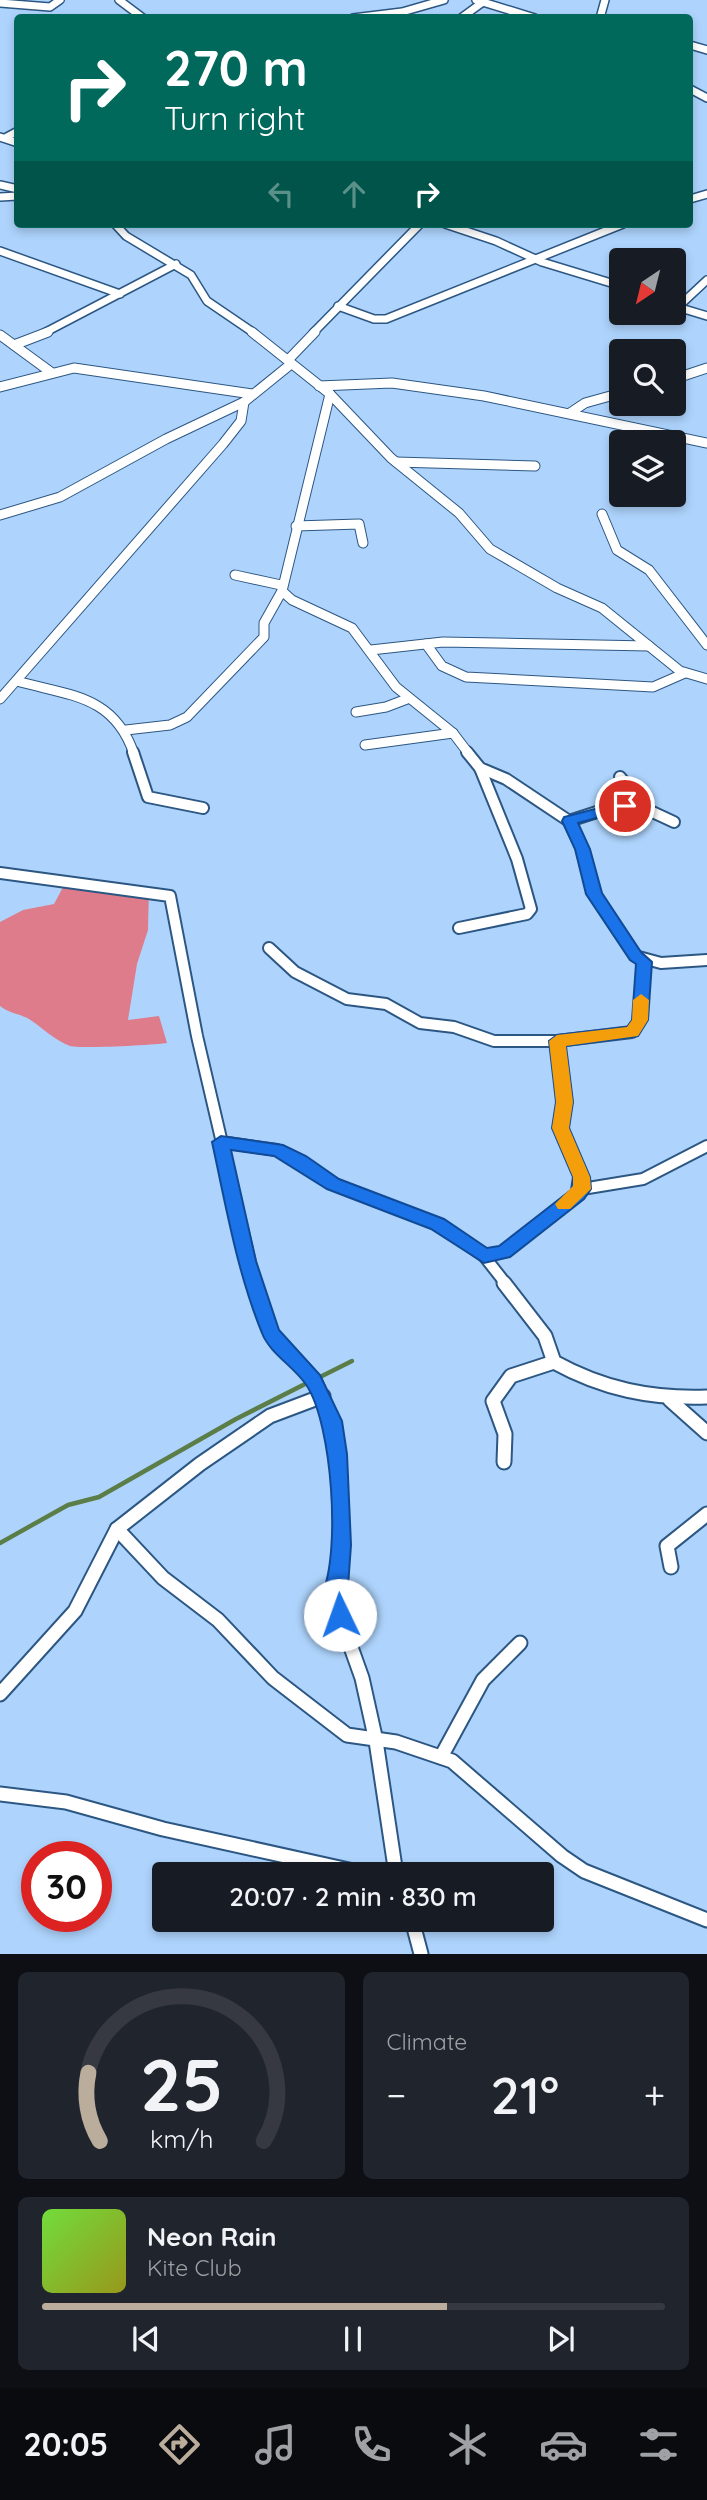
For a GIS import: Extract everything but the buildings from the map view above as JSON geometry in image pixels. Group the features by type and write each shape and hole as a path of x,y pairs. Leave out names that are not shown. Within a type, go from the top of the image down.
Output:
{"street":[{"path":"0,4 50,7 60,0"},
{"path":"119,0 138,14"},
{"path":"386,14 444,0"},
{"path":"465,14 479,1 522,14"},
{"path":"119,228 126,236 191,275 207,301 231,315 330,394 396,462 459,513 490,549 557,588 602,608 685,673 707,679"},
{"path":"0,515 60,498 166,439 244,402 290,362 338,306 416,228"},
{"path":"456,228 609,282"},
{"path":"338,306 382,320 533,257 612,228"},
{"path":"0,251 120,294"},
{"path":"14,345 39,336 176,264"},
{"path":"686,298 707,280"},
{"path":"686,309 707,316"},
{"path":"0,335 52,373"},
{"path":"0,387 79,368 252,394"},
{"path":"686,375 707,368"},
{"path":"319,386 392,383 500,398 707,443"},
{"path":"126,730 170,725 201,706 264,638 264,623 281,588 330,394"},
{"path":"570,413 585,403 609,396"},
{"path":"0,699 223,444 241,421 244,402"},
{"path":"396,462 535,466"},
{"path":"602,514 617,550 649,570 707,645"},
{"path":"296,526 359,524 362,527 363,543"},
{"path":"234,575 281,588 292,600 352,628 407,699 426,709 453,733 480,768 517,859 531,909 527,914 459,928"},
{"path":"371,650 471,641 649,646"},
{"path":"426,644 436,663 456,676 653,687 685,673"},
{"path":"17,681 100,704 126,730 148,797 203,808"},
{"path":"356,712 386,707 407,699"},
{"path":"365,745 453,733"},
{"path":"480,768 506,779 569,821 582,849 594,894 635,956 644,962 707,960"},
{"path":"620,777 646,809 674,822"},
{"path":"569,821 625,806 636,799"},
{"path":"0,873 98,884 170,897 247,1261 271,1334 314,1380 332,1421 338,1454 341,1545 338,1586 332,1594 362,1678 376,1741 393,1862"},
{"path":"269,948 295,972 347,999 386,1003 420,1023 454,1027 494,1041 557,1041 632,1032 640,1020 644,962"},
{"path":"557,1041 565,1102 560,1128 581,1177 582,1189"},
{"path":"221,1142 276,1150 300,1161 333,1184 438,1224 484,1256 545,1336 554,1362 594,1383 632,1394 670,1399 707,1397"},
{"path":"484,1256 511,1246 582,1189 643,1179 707,1146"},
{"path":"504,1462 505,1434 492,1401 511,1376 554,1362"},
{"path":"0,1694 75,1611 117,1529 200,1464 270,1416 323,1396"},
{"path":"670,1399 707,1433"},
{"path":"671,1567 667,1546 707,1514"},
{"path":"117,1529 163,1578 218,1620 273,1678 347,1735 396,1742 452,1761 541,1838 584,1871 707,1920"},
{"path":"441,1757 479,1684 509,1650 520,1643"},
{"path":"0,1794 66,1802 163,1829 309,1862"},
{"path":"415,1932 421,1954"}],"shaded area":[{"path":"69,876 149,888 148,930 137,964 128,1020 159,1016 167,1043 70,1046 29,1019 0,1006 0,922 23,910 54,904"}],"waterway":[{"path":"318,1378 352,1361"},
{"path":"0,1543 68,1505 99,1497 236,1419 311,1381"}],"slow traffic":[{"path":"564,1204 582,1189 581,1177 560,1128 565,1102 557,1041 632,1032 640,1020 641,1000"}],"route":[{"path":"340,1615 332,1594 338,1586 341,1545 338,1454 332,1421 314,1380 296,1365 271,1334 247,1261 221,1142 252,1144 276,1150 300,1161 333,1184 438,1224 484,1256 504,1252 542,1220 578,1195 582,1189 581,1177 560,1128 565,1102 557,1041 632,1032 640,1020 644,962 635,956 594,894 582,849 569,821 625,806"}]}
